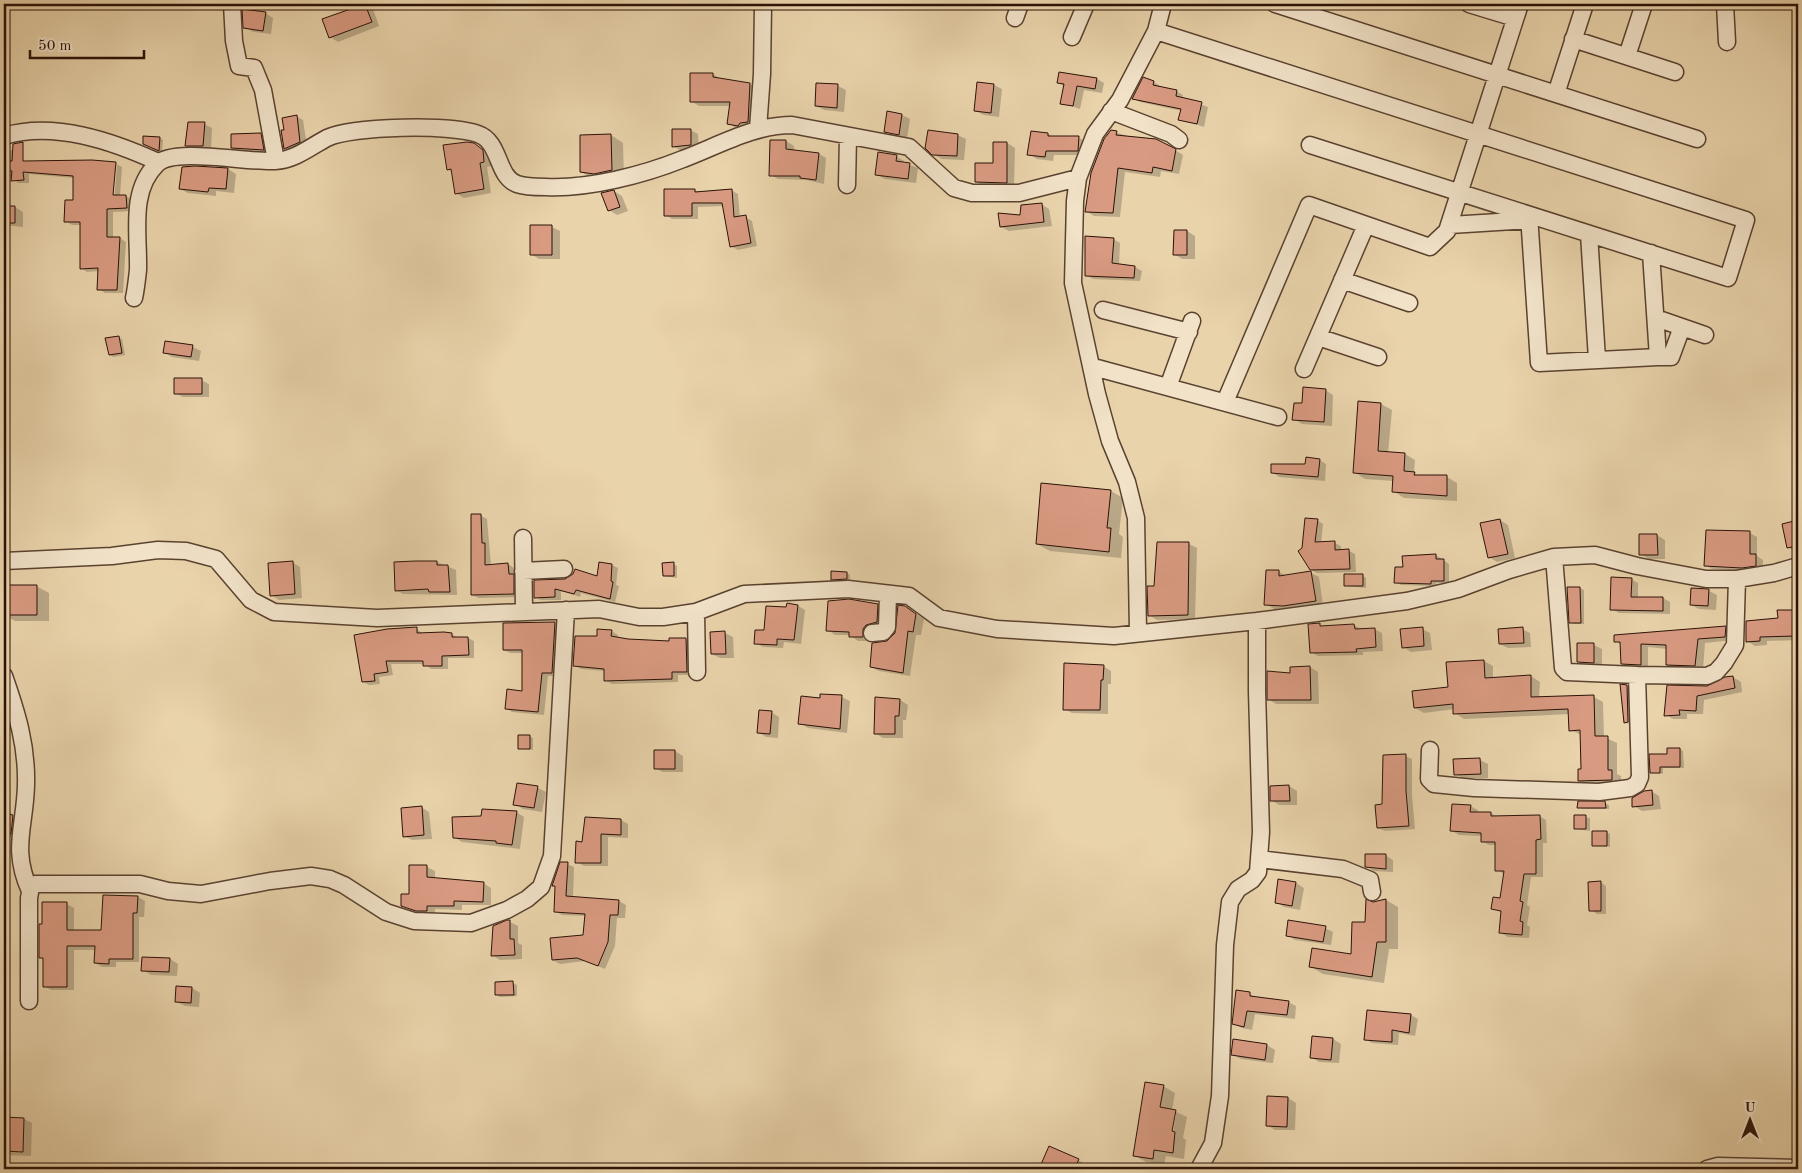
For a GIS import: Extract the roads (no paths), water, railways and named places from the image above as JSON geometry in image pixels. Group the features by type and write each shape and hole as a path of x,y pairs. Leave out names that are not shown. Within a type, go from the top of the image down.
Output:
{"street":[{"path":"232,4 234,41 239,66 254,68 263,90 276,161"},
{"path":"758,129 762,74 763,4"},
{"path":"1072,37 1086,4"},
{"path":"1138,632 1136,518 1127,482 1110,441 1097,394 1073,283 1078,178 1095,134 1120,100 1156,31 1163,4"},
{"path":"1275,4 1697,139"},
{"path":"1225,402 1309,205 1430,247 1447,231 1461,193 1518,11 1469,4"},
{"path":"1556,94 1585,4"},
{"path":"1627,56 1644,4"},
{"path":"1725,4 1727,42"},
{"path":"1156,31 1746,220 1728,278 1589,234 1529,218 1461,193 1310,145"},
{"path":"1573,39 1675,72"},
{"path":"1111,111 1172,134 1179,140"},
{"path":"4,136 33,129 57,131 94,139 158,162 188,155 245,161 276,161 306,151 328,138 355,130 450,129 478,134 487,139 495,147 504,170 517,184 547,188 591,184 635,175 682,160 758,129 792,125 848,137 910,146 954,188 972,193 1019,193 1078,178"},
{"path":"847,185 848,137"},
{"path":"134,298 138,270 138,202 145,180 158,162"},
{"path":"1450,225 1529,218"},
{"path":"1529,218 1539,363 1671,357 1682,327"},
{"path":"1304,369 1366,225"},
{"path":"1589,234 1597,359"},
{"path":"1651,253 1658,357"},
{"path":"1342,280 1408,303"},
{"path":"1103,310 1191,326 1168,387"},
{"path":"1656,318 1705,334"},
{"path":"1318,336 1378,357"},
{"path":"1097,368 1278,417"},
{"path":"523,538 524,611"},
{"path":"4,561 112,556 158,550 186,550 216,559 251,600 274,612 377,618 598,609 655,617 696,612 744,594 811,589 848,589 909,596 939,618 998,629 1114,636 1258,621 1406,601 1458,589 1509,570 1554,557 1595,555 1636,566 1706,578 1737,578 1774,573 1798,566"},
{"path":"1554,557 1563,668 1567,672 1707,676 1716,672 1735,645 1737,578"},
{"path":"523,571 564,569"},
{"path":"872,633 883,632 887,627 888,594"},
{"path":"30,891 35,884 40,883 118,883 140,884 168,891 200,894 270,881 311,876 330,879 344,885 386,912 414,921 471,923 508,910 527,899 541,887 552,856 566,610"},
{"path":"696,612 697,672"},
{"path":"1199,1169 1213,1143 1220,1096 1225,945 1230,902 1238,889 1252,880 1258,872 1261,832 1257,691 1258,621"},
{"path":"1430,750 1430,779 1434,784 1474,788 1599,792 1630,788 1636,784 1640,777 1637,674"},
{"path":"4,676 24,741 26,787 20,834 20,862 21,871 30,891 29,1001"},
{"path":"1259,859 1344,869 1370,880 1372,892"},
{"path":"1707,1169 1718,1166 1798,1168"}]}
